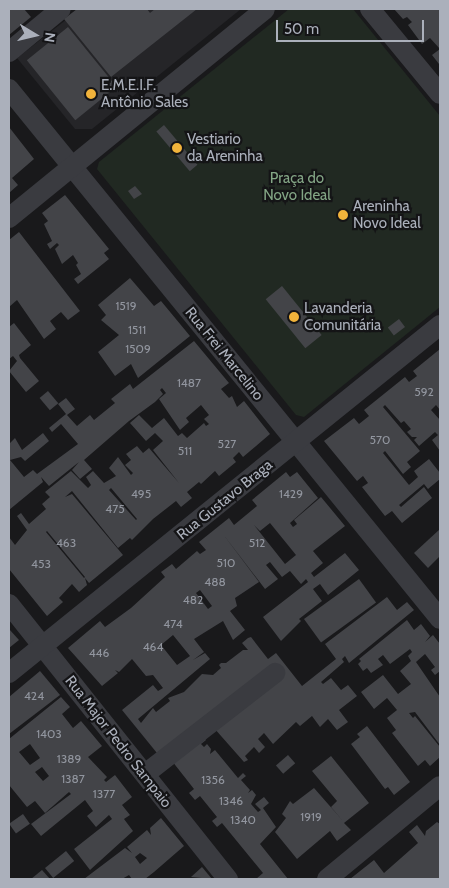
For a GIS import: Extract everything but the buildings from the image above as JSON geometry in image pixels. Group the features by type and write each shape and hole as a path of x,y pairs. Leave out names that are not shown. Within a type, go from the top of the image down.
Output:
{"street":[{"path":"9,52 61,9"},
{"path":"9,218 265,9"},
{"path":"370,9 440,94"},
{"name":"Rua Frei Marcelino","path":"9,89 440,619"},
{"name":"Rua Gustavo Braga","path":"9,673 440,325"},
{"name":"Rua Major Pedro Sampaio","path":"9,604 228,879"},
{"path":"145,774 275,673"},
{"path":"326,879 440,786"}],"shaded area":[{"name":"E.M.E.I.F. Antônio Sales","path":"80,9 241,9 92,129 75,129 17,58"}],"green space":[{"name":"Praça do Novo Ideal","path":"289,9 353,9 440,116 440,307 304,417 296,415 97,169 99,162"}],"place":[{"name":"E.M.E.I.F. Antônio Sales","path":"91,94"},
{"name":"Vestiario da Areninha","path":"177,148"},
{"name":"Areninha Novo Ideal","path":"343,215"},
{"name":"Lavanderia Comunitária","path":"294,317"}]}
